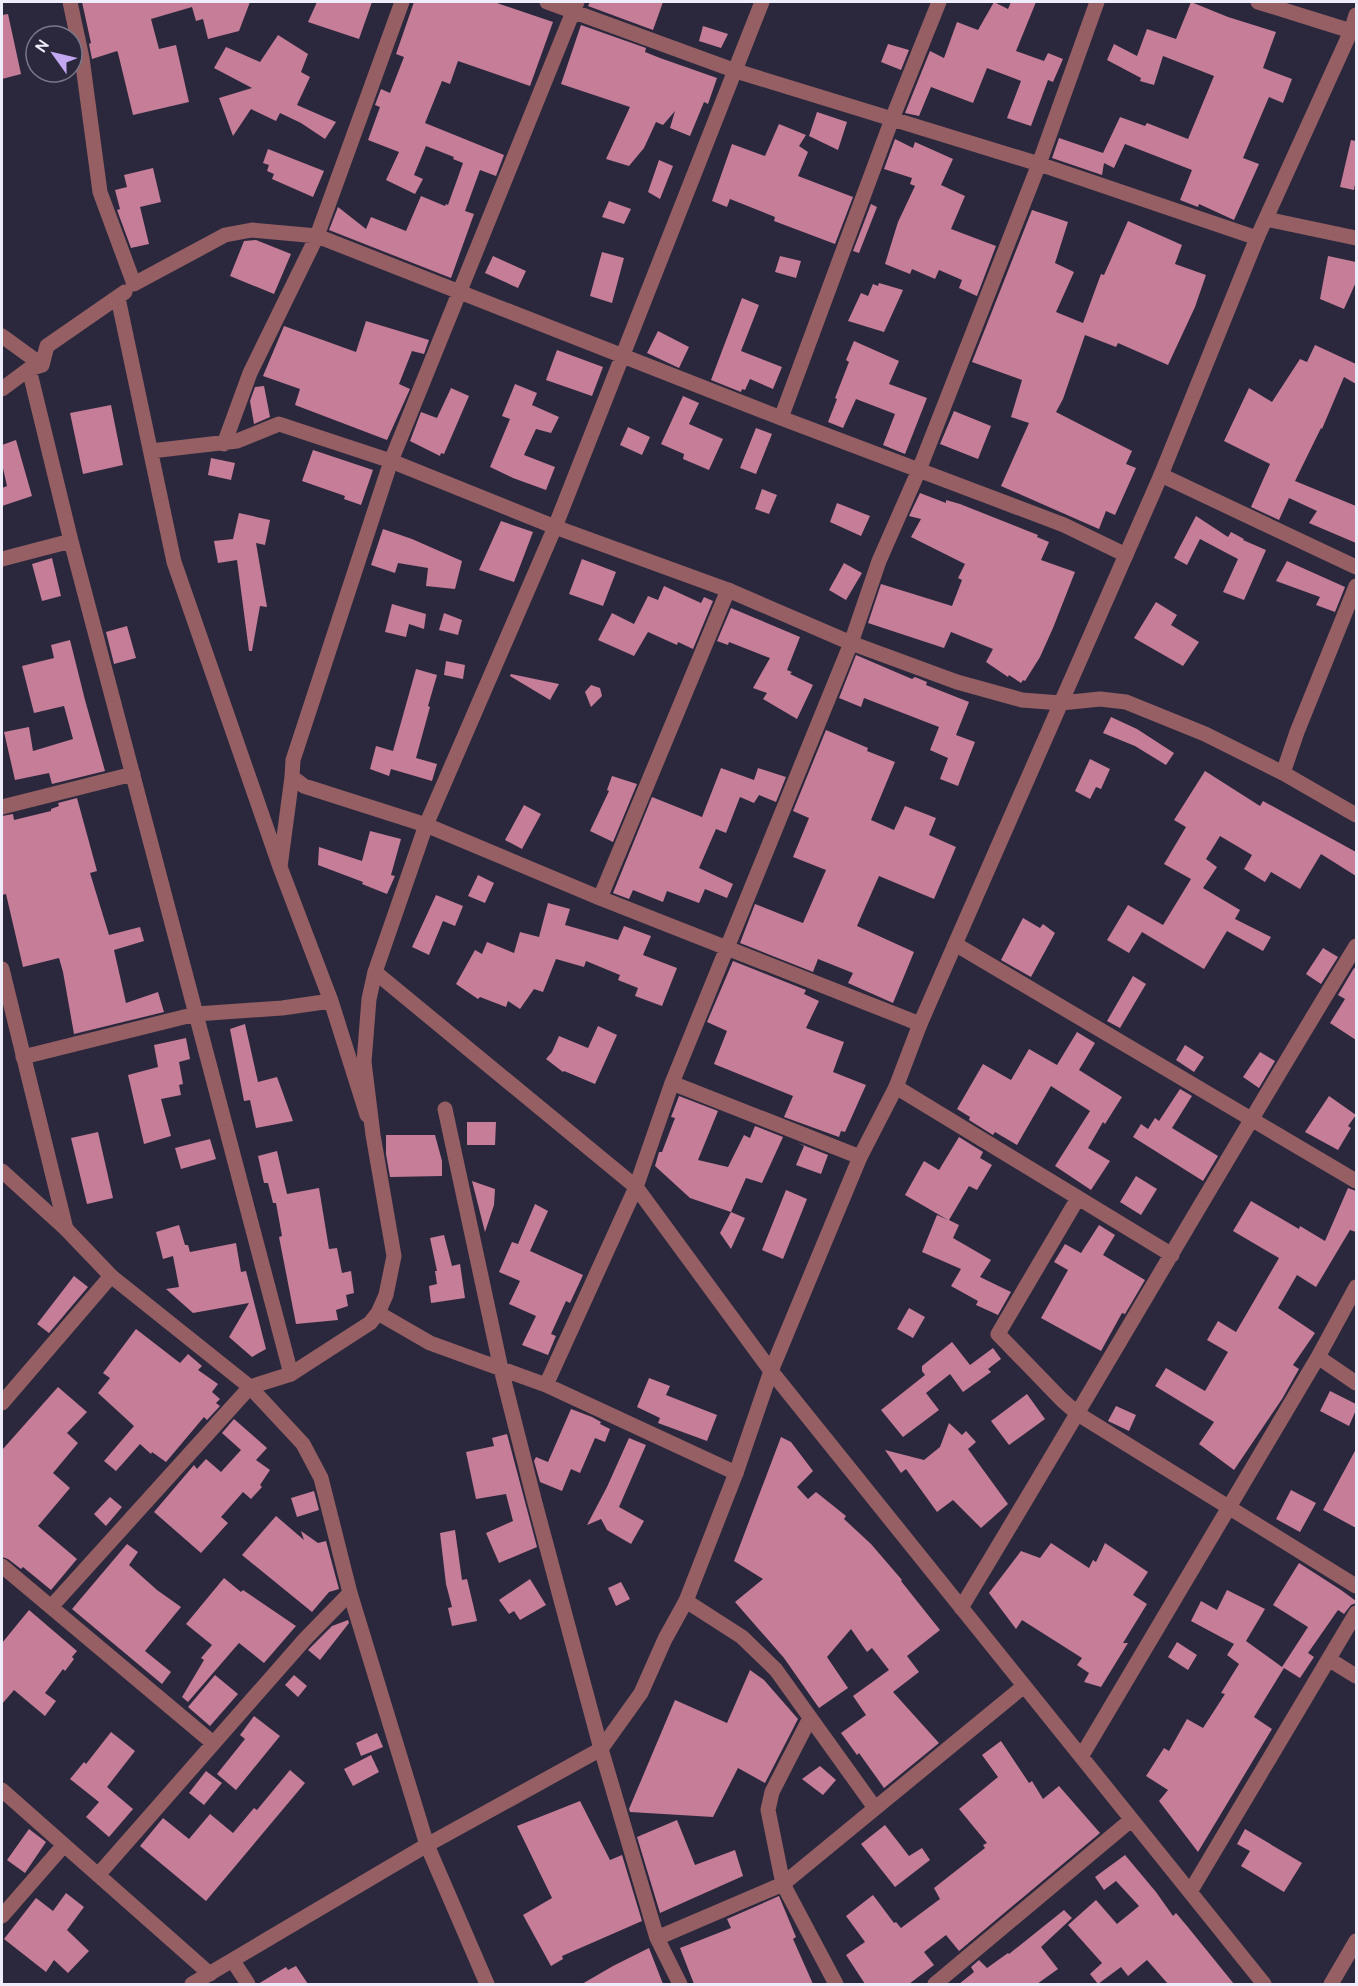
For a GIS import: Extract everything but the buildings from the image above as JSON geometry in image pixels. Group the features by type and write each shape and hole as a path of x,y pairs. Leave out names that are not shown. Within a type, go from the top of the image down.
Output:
{"street":[{"path":"70,2 82,58 100,192 134,284"},
{"path":"224,444 250,373 317,236 402,2"},
{"path":"547,2 575,6 736,71 1038,164 1257,238"},
{"path":"51,1607 250,1387 291,1374 370,1323 378,1313 386,1295 394,1256 373,1135 364,1062 369,999 375,972 426,825 555,526 762,2"},
{"path":"781,418 892,119 939,2"},
{"path":"546,1385 636,1187 672,1083 851,643 879,561 919,470 1038,164 1098,2"},
{"path":"1258,2 1351,31"},
{"path":"280,867 293,760 391,461 575,6"},
{"path":"192,1984 427,1845 601,1749 641,1694 665,1639 686,1601 736,1473 771,1371 860,1157 896,1088 920,1024 1161,476 1257,238 1351,31 1356,15"},
{"path":"1266,219 1356,238"},
{"path":"2,389 36,367 47,346 118,298 134,284 225,235 252,230 317,236 781,418 1064,525 1126,555"},
{"path":"118,298 129,359 174,562 280,867 331,1001 373,1135"},
{"path":"2,336 36,367 71,541 291,1374"},
{"path":"151,451 224,444 279,424 391,461 555,526 728,590 851,643 957,682 1022,700 1061,703 1100,699 1126,702 1204,734 1283,773 1356,815"},
{"path":"1161,476 1356,567"},
{"path":"2,560 71,541"},
{"path":"1283,773 1297,732 1356,586"},
{"path":"600,898 728,590"},
{"path":"2,807 133,774"},
{"path":"292,777 304,786 426,825 600,898 920,1024"},
{"path":"955,944 1356,1181"},
{"path":"961,1608 1251,1118 1356,946"},
{"path":"2,969 66,1229"},
{"path":"375,972 636,1187 771,1371 1264,1984"},
{"path":"23,1057 196,1014 282,1008 331,1001"},
{"path":"672,1083 860,1157"},
{"path":"896,1088 1172,1255"},
{"path":"445,1109 501,1369 601,1749 657,1938 680,1984"},
{"path":"2,1171 66,1229 111,1276 250,1387 303,1444 321,1478 350,1593 427,1845 487,1984"},
{"path":"1078,1198 998,1334 1062,1400 1078,1413 1356,1586"},
{"path":"2,1403 111,1276"},
{"path":"1081,1757 1318,1357 1356,1287"},
{"path":"378,1313 430,1342 546,1385 736,1473"},
{"path":"1318,1357 1356,1383"},
{"path":"2,1566 213,1743"},
{"path":"98,1875 306,1638 350,1593"},
{"path":"686,1601 742,1637 776,1670 875,1808"},
{"path":"1190,1892 1356,1613"},
{"path":"1330,1660 1356,1676"},
{"path":"657,1938 783,1884 1024,1686"},
{"path":"810,1718 772,1792 768,1810 783,1884 836,1984"},
{"path":"2,1790 210,1974"},
{"path":"935,1984 1131,1820"},
{"path":"2,1916 64,1845"},
{"path":"1331,1984 1356,1941"},
{"path":"233,1961 248,1984"}]}
